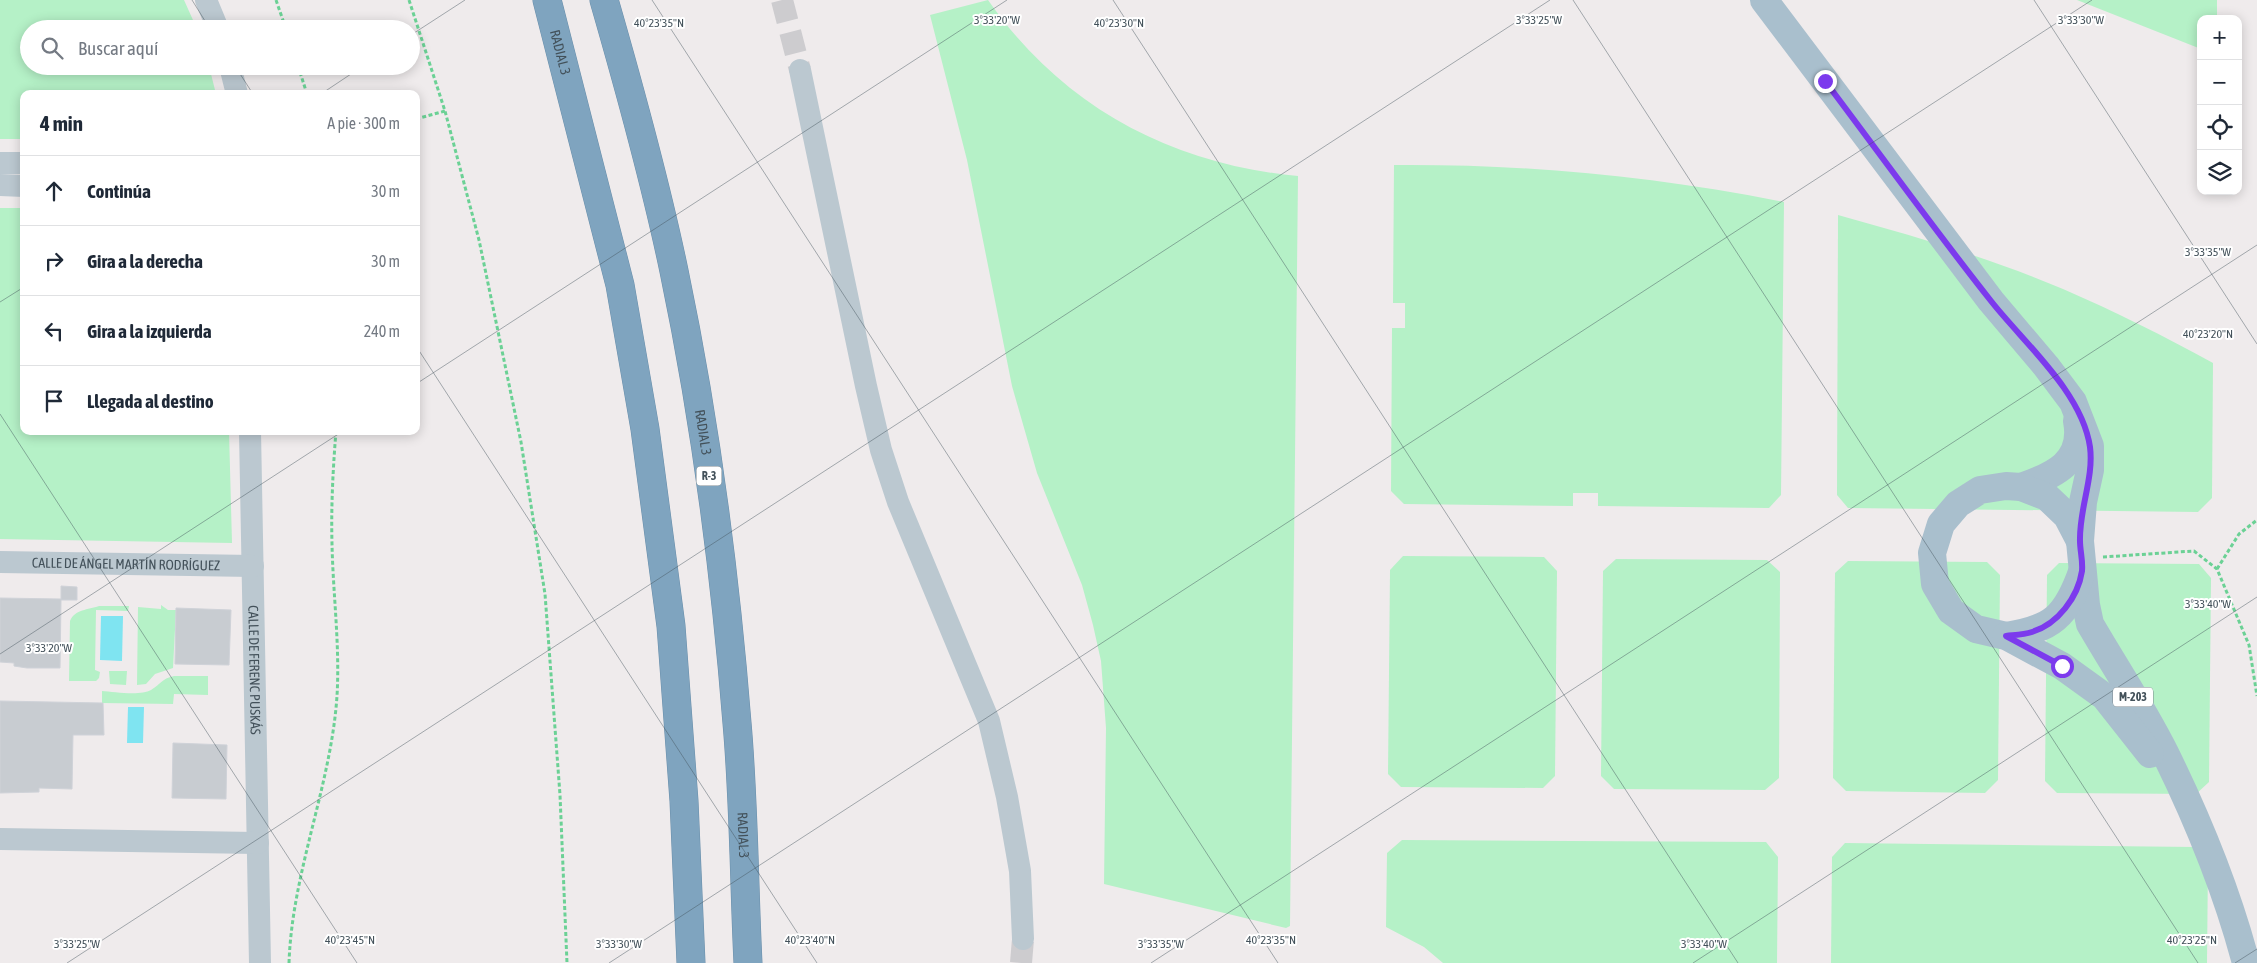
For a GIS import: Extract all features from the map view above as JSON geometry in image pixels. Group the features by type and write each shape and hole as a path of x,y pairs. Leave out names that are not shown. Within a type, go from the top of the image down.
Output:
{"highway":[{"name":"RADIAL 3","path":"547,0 620,286 645,429 671,626 684,801 691,963"},
{"name":"RADIAL 3","path":"604,0 639,121 672,261 701,418 720,563 737,724 748,963"}],"main road":[{"name":"M-203","path":"1764,0 1991,301 2046,366 2073,402 2090,446 2090,470 2083,502 2081,557 2073,597 2056,619 2032,632 2006,636"},
{"name":"M-203","path":"2021,487 2049,478 2066,465 2075,446 2078,427 2073,402"},
{"name":"M-203","path":"2196,821 2153,758 2105,697 2062,666 2006,636 1976,629 1951,611 1935,584 1932,553 1941,524 1958,504 1980,490 2006,486 2021,487 2047,497 2067,516 2081,557 2090,624 2164,752 2196,821 2237,930 2246,963"}],"street":[{"path":"206,0 214,20"},
{"path":"800,70 881,450 898,502 989,721 1007,797 1020,871 1023,939"},
{"path":"232,75 236,90"},
{"path":"0,163 20,163"},
{"path":"0,185 20,186"},
{"name":"CALLE DE FERENC PUSKÁS","path":"250,435 260,963"},
{"name":"CALLE DE ÁNGEL MARTÍN RODRÍGUEZ","path":"0,562 253,566"},
{"path":"0,839 258,843"}],"path":[{"path":"276,0 283,20"},
{"path":"410,0 416,20"},
{"path":"420,32 445,111 479,240 521,442 545,594 560,795 567,963"},
{"path":"301,75 306,90"},
{"path":"420,118 445,111"},
{"path":"289,963 292,925 308,841 326,764 337,696 332,545 332,488 336,435"},
{"path":"2217,569 2239,534 2257,520"},
{"path":"2081,557 2194,551 2217,569 2249,645 2257,696"}],"green space":[{"path":"0,0 184,0 193,20 20,20 20,75 211,75 215,90 20,90 20,139 0,139"},
{"path":"988,0 1017,38 1050,71 1085,99 1123,123 1163,143 1206,158 1251,169 1298,176 1290,926 1286,928 1104,884 1106,728 1101,661 1082,585 1037,473 1012,386 967,160 930,15"},
{"path":"2077,0 2217,0 2217,15 2197,15 2197,47"},
{"path":"1394,165 1542,169 1590,173 1687,185 1784,202 1781,495 1769,508 1598,506 1598,493 1573,493 1573,506 1404,504 1391,491 1392,328 1405,328 1405,303 1393,303"},
{"path":"0,208 20,208 20,435 229,435 232,543 0,539"},
{"path":"1838,215 1952,248 2008,267 2082,297 2213,363 2212,498 2198,512 1848,508 1837,495"},
{"path":"1403,556 1544,557 1557,571 1555,776 1543,788 1401,787 1388,774 1390,570"},
{"path":"1616,559 1767,560 1780,572 1779,778 1765,790 1614,789 1601,776 1603,571"},
{"path":"1848,561 1987,562 2000,575 1998,780 1985,793 1846,791 1833,778 1835,573"},
{"path":"2059,563 2199,564 2211,578 2209,782 2196,794 2057,793 2045,781 2047,575"},
{"path":"161,605 168,610 176,610 173,668 155,674 146,684 137,685 138,607 161,609"},
{"path":"99,606 129,606 128,611 96,610 95,670 100,672 99,678 96,681 69,681 70,621 78,612"},
{"path":"109,671 127,671 126,685 110,684"},
{"path":"174,676 208,676 208,695 174,694 173,704 102,703 102,691 147,692"},
{"path":"1402,840 1766,842 1778,857 1777,963 1443,963 1424,947 1386,927 1387,853"},
{"path":"1845,843 2196,847 2208,860 2207,963 1831,963 1832,857"}],"water":[{"path":"101,616 123,616 122,661 100,660"},
{"path":"128,707 144,707 143,743 127,743"}],"building":[{"path":"61,586 77,587 77,600 61,600 60,668 27,668 14,666 14,663 0,662 0,598 61,599"},
{"path":"176,608 231,610 229,665 175,664"},
{"path":"0,701 103,703 104,735 73,735 72,789 39,788 39,792 0,793"},
{"path":"173,743 227,745 226,799 172,798"}],"tunnel":[{"path":"782,0 800,70"},
{"path":"1021,963 1023,939"}],"route":[{"path":"1825,81 1991,301 2046,366 2073,402 2082,423 2090,446 2090,470 2083,502 2080,541 2082,572 2073,597 2056,619 2032,632 2006,636 2062,666"}]}
